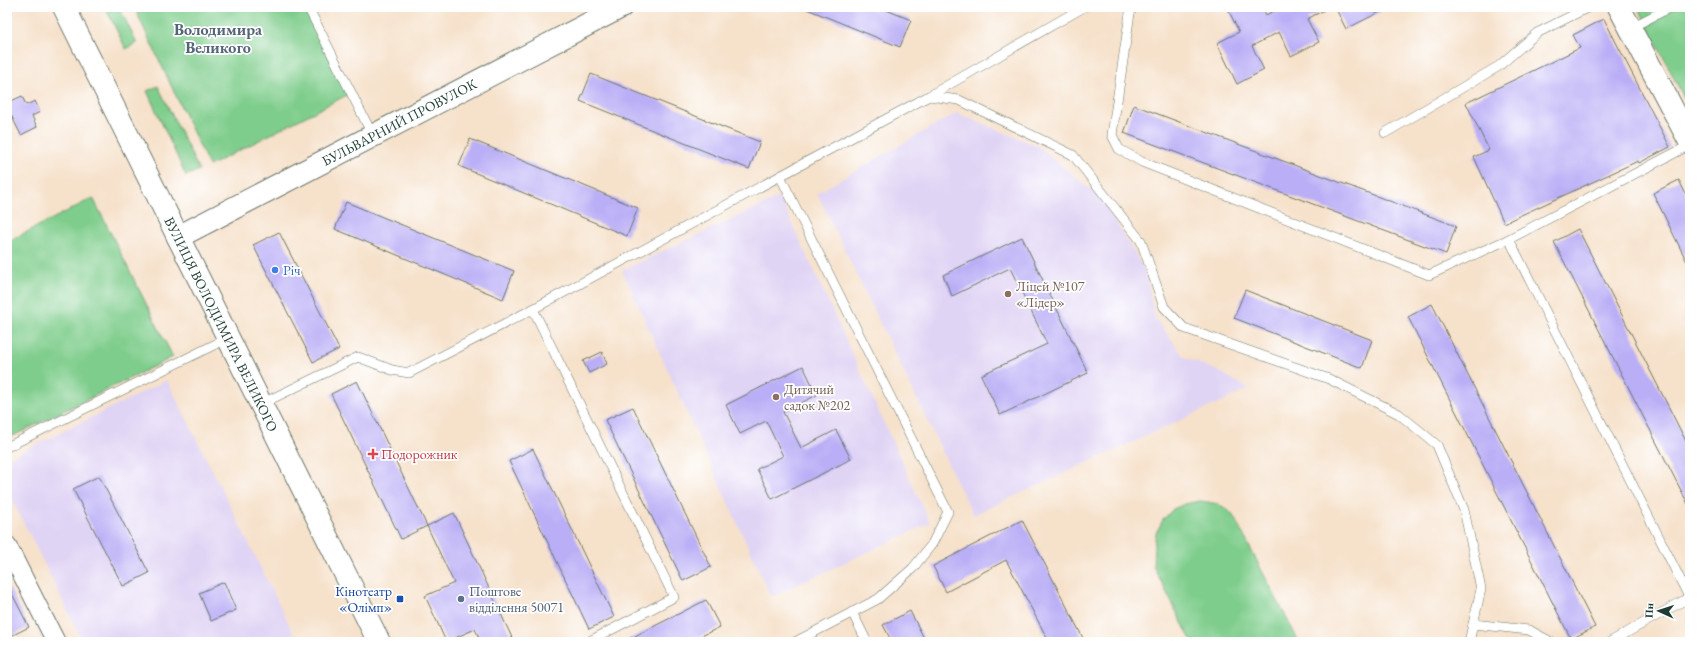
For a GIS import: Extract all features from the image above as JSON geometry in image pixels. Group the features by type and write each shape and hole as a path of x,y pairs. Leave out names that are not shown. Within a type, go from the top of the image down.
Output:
{"main road":[{"name":"ВУЛИЦЯ ВОЛОДИМИРА ВЕЛИКОГО","path":"63,7 379,642"},
{"name":"БУЛЬВАРНИЙ ПРОВУЛОК","path":"178,237 201,223 373,136 621,7"},
{"path":"1620,7 1690,144"}],"street":[{"path":"7,547 56,642"}],"lane":[{"path":"308,7 373,136"},
{"path":"261,404 358,357 392,370 409,373 533,309 929,96 1084,7"},
{"path":"1134,7 1130,13 1112,136 1119,149 1142,162 1429,275 1509,239 1690,144"},
{"path":"1385,133 1499,66 1537,33 1589,7"},
{"path":"1630,28 1671,7"},
{"path":"929,96 959,100 1073,155 1141,241 1164,307 1184,328 1329,379 1399,414 1437,445 1464,510 1481,589 1469,642"},
{"path":"780,176 948,512 932,544 913,568 878,599 795,642"},
{"path":"1509,239 1690,598 1610,642"},
{"path":"533,309 674,596 588,642"},
{"path":"7,447 228,338"},
{"path":"852,612 867,642"},
{"path":"1473,624 1529,630 1551,642"}],"shaded area":[{"name":"Ліцей №107 «Лідер»","path":"956,113 1038,146 1102,199 1145,271 1155,318 1184,357 1220,372 1249,389 973,515 817,193"},
{"name":"Дитячий садок №202","path":"780,197 930,523 771,597 622,270"},
{"path":"167,380 298,642 83,642 7,489 7,459"}],"green space":[{"path":"105,7 119,7 137,43 126,49"},
{"path":"134,7 308,7 351,93 209,166"},
{"path":"1638,7 1690,7 1690,110"},
{"path":"158,86 199,170 186,176 147,91"},
{"path":"93,198 173,357 7,439 7,242"},
{"path":"1200,501 1219,505 1227,509 1234,517 1299,642 1192,642 1153,566 1154,546 1156,533 1163,520 1173,509 1185,504"}],"building":[{"path":"802,7 879,7 911,20 900,47"},
{"path":"1227,7 1262,7 1266,15 1281,7 1330,7 1307,19 1319,42 1291,56 1279,32 1252,46 1264,70 1237,84 1217,43 1239,32"},
{"path":"1335,7 1390,7 1346,29"},
{"path":"1604,19 1670,147 1639,163 1638,161 1504,223 1474,157 1489,150 1466,103 1580,48 1573,35"},
{"path":"591,74 760,142 749,169 580,101"},
{"path":"22,96 26,105 35,101 40,112 32,116 37,127 21,135 7,107 7,103"},
{"path":"1134,105 1456,226 1446,254 1124,133"},
{"path":"470,139 638,208 627,236 459,166"},
{"path":"1679,180 1690,203 1690,268 1653,193"},
{"path":"346,202 514,271 503,299 335,229"},
{"path":"1578,229 1690,449 1690,508 1554,242"},
{"path":"279,232 339,349 313,362 253,245"},
{"path":"1022,237 1088,373 1000,415 981,375 1047,344 1010,268 952,296 943,275"},
{"path":"1245,290 1372,340 1362,368 1234,318"},
{"path":"1432,304 1595,627 1571,639 1408,317"},
{"path":"602,352 607,364 589,373 583,361"},
{"path":"803,366 817,395 783,412 801,448 836,430 851,459 772,499 757,469 783,456 766,421 740,434 726,405"},
{"path":"357,381 427,526 401,539 331,394"},
{"path":"633,407 711,567 683,581 605,420"},
{"path":"533,449 614,617 589,629 509,461"},
{"path":"99,476 149,573 123,586 73,489"},
{"path":"454,513 514,642 481,642 475,629 446,642 425,596 454,583 427,526"},
{"path":"1022,520 1085,642 1049,642 1006,560 946,592 933,566"},
{"path":"224,582 236,610 211,621 199,593"},
{"path":"7,584 29,627 7,638"},
{"path":"706,600 720,627 689,642 623,642"},
{"path":"910,611 926,642 892,642 883,625"}],"place":[{"name":"Річ","path":"275,270"},
{"name":"Ліцей №107 «Лідер»","path":"1008,294"},
{"name":"Дитячий садок №202","path":"776,397"},
{"name":"Подорожник","path":"373,454"},
{"name":"Кінотеатр «Олімп»","path":"400,599"},
{"name":"Поштове відділення 50071","path":"461,599"}],"district":[{"name":"Володимира Великого","path":"218,38"}]}
